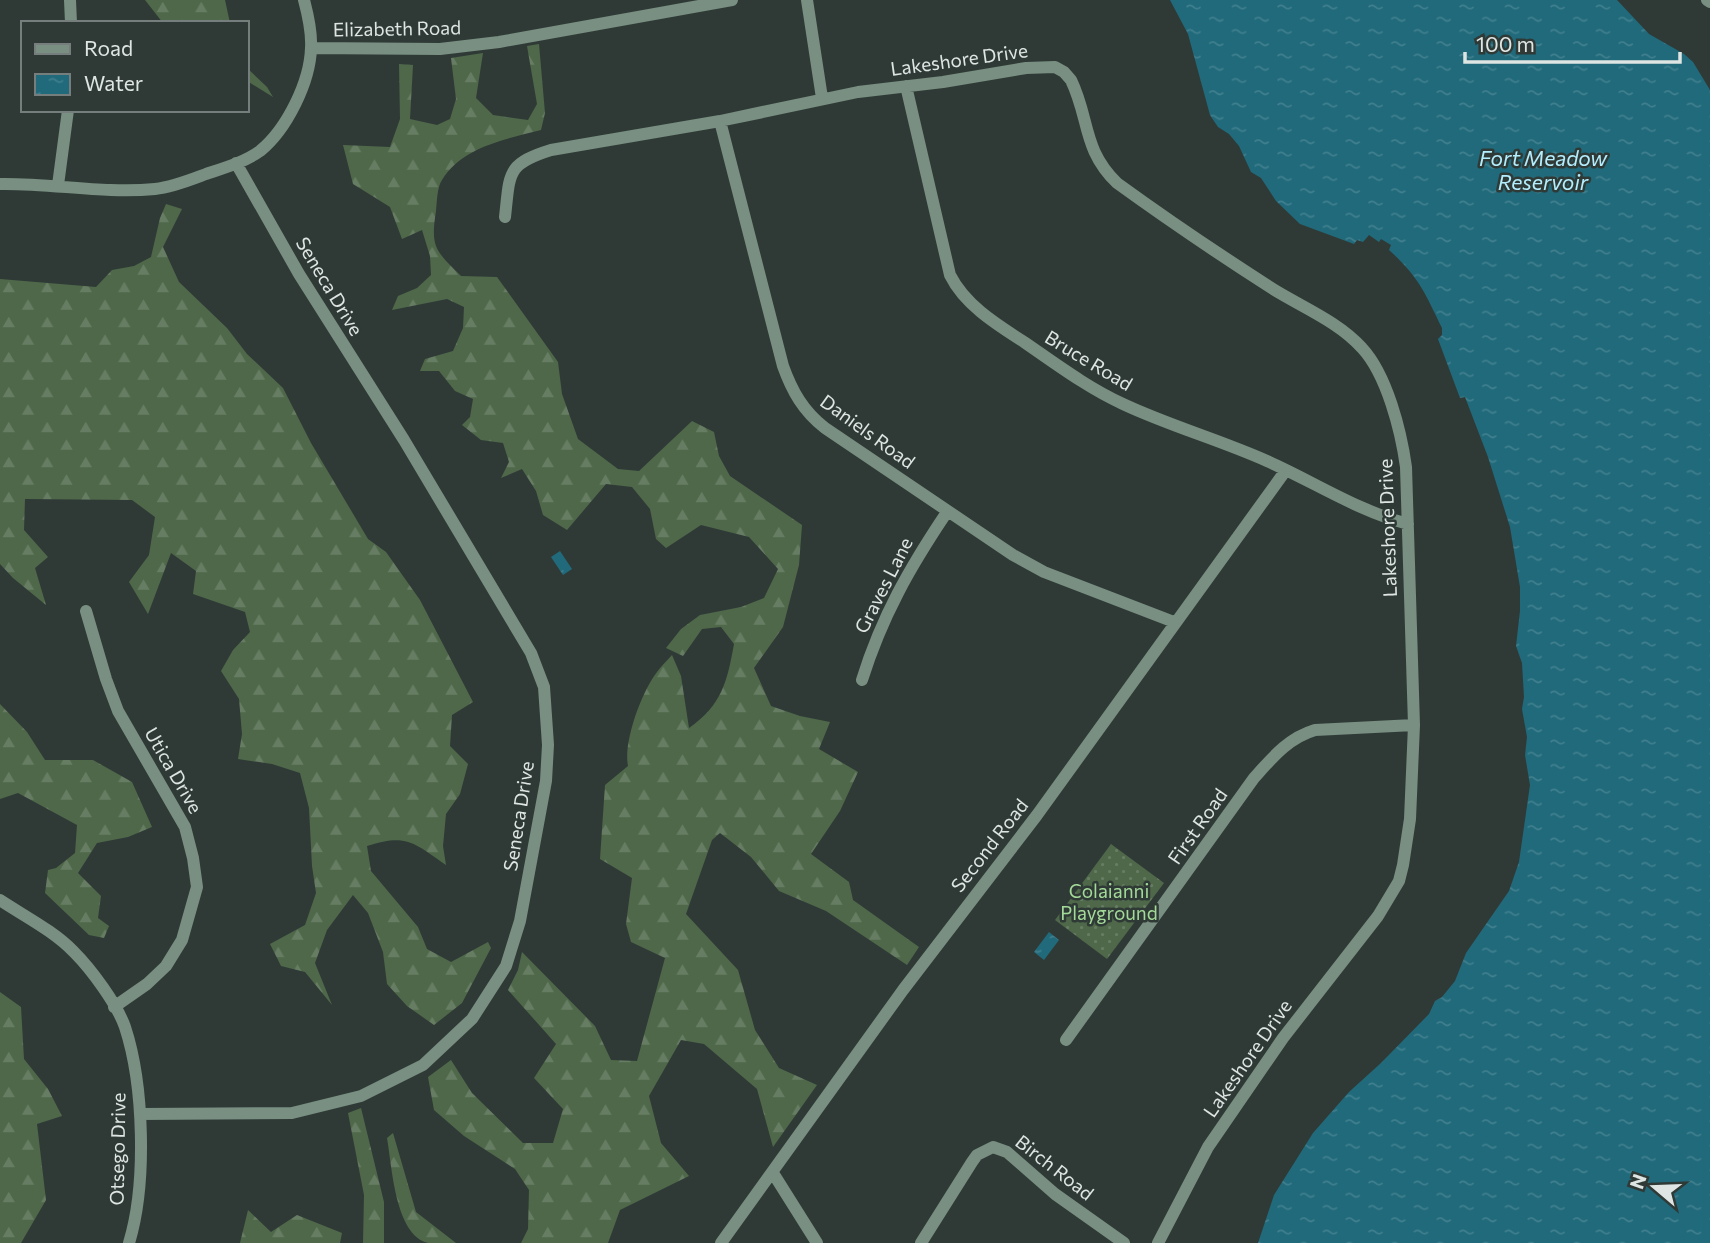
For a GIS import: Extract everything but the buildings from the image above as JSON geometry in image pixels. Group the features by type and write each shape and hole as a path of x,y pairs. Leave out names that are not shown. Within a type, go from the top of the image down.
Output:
{"street":[{"path":"70,0 71,21"},
{"path":"0,184 116,190 156,188 183,183 259,152 289,115 306,77 311,48 304,0"},
{"name":"Elizabeth Road","path":"311,48 440,49 499,42 732,0"},
{"path":"807,0 822,98"},
{"name":"Lakeshore Drive","path":"505,217 510,174 526,158 551,149 720,121 822,98 1044,66 1055,67 1064,72 1075,89 1091,148 1106,172 1117,183 1273,289 1334,326 1363,349 1372,362 1388,397 1406,467 1414,725 1410,819 1404,865 1390,898 1365,934 1283,1038 1208,1147 1158,1243"},
{"name":"Bruce Road","path":"906,86 945,260 956,287 965,298 1014,337 1107,397 1238,449 1365,509 1408,524"},
{"path":"58,185 68,112"},
{"name":"Daniels Road","path":"720,121 783,366 799,402 825,428 1013,555 1044,572 1174,622"},
{"name":"Seneca Drive","path":"140,1114 292,1113 361,1096 423,1065 472,1020 506,965 520,921 546,781 548,745 544,687 531,653 404,440 299,274 236,163"},
{"name":"Second Road","path":"720,1243 903,990 1037,815 1286,470"},
{"name":"Graves Lane","path":"862,680 894,597 947,512"},
{"name":"Utica Drive","path":"86,611 118,711 185,827 197,887 181,940 166,966 147,984 114,1007"},
{"name":"First Road","path":"1066,1040 1254,778 1282,748 1303,733 1315,730 1414,725"},
{"name":"Otsego Drive","path":"0,900 74,951 124,1024 132,1052 140,1114 138,1192 129,1243"},
{"name":"Birch Road","path":"921,1243 977,1155 993,1147 1007,1152 1055,1194 1124,1243"},
{"path":"773,1173 817,1243"}],"green space":[{"path":"145,0 225,0 230,21 161,21"},
{"path":"539,44 545,113 541,130 486,146 473,152 451,169 440,183 438,191 434,233 437,248 461,276 497,277 558,362 562,394 578,439 618,469 639,471 692,421 714,432 719,456 730,476 802,525 799,565 783,627 754,668 771,706 830,722 819,749 858,772 840,811 811,854 849,882 853,900 919,947 907,965 826,911 779,891 751,857 720,833 712,840 686,914 738,970 755,1030 779,1068 817,1085 773,1147 757,1089 704,1044 681,1040 649,1096 661,1143 689,1176 620,1210 608,1243 521,1243 528,1229 529,1190 515,1169 464,1136 434,1110 428,1077 451,1060 472,1093 523,1143 553,1143 563,1109 534,1078 556,1044 508,990 518,970 522,952 595,1026 611,1060 637,1061 665,958 631,942 626,924 632,878 600,859 605,785 628,766 628,744 640,704 651,681 672,655 681,676 689,728 709,711 721,692 734,644 721,627 702,629 683,656 666,648 681,629 700,615 741,607 764,598 778,569 749,537 701,525 666,548 656,539 650,509 632,487 606,484 567,530 543,515 536,491 522,469 501,478 509,462 503,443 481,440 462,425 470,417 473,399 455,391 439,371 420,371 425,359 453,351 463,328 464,307 447,299 392,310 398,296 417,288 431,275 430,256 422,230 402,239 390,207 353,184 343,145 390,147 400,119 399,64 413,65 410,119 437,125 450,119 456,99 451,58 483,53 476,98 493,115 528,120 537,104 527,46"},
{"path":"248,69 267,87 273,97 248,82"},
{"path":"166,204 182,209 163,247 179,282 283,388 311,443 368,539 386,552 420,600 473,702 452,715 450,746 468,764 460,794 446,814 443,846 446,865 410,842 392,840 367,846 371,871 418,927 427,949 451,962 488,942 491,948 462,1003 434,1025 407,1006 387,984 383,952 368,913 353,895 327,930 315,963 332,1005 305,972 281,966 270,944 305,925 316,893 309,808 300,773 272,764 238,759 242,734 239,699 221,671 233,650 250,632 245,612 193,594 196,571 171,553 148,614 129,582 149,555 155,517 132,500 25,499 24,530 48,557 35,568 46,605 0,564 0,279 96,287 112,270 134,266 151,257"},
{"path":"0,704 27,732 45,760 93,760 132,782 152,827 128,837 97,843 78,873 101,896 98,918 109,926 104,938 89,935 45,893 48,870 56,868 75,853 77,825 18,793 0,799"},
{"name":"Colaianni Playground","path":"1111,844 1164,883 1107,959 1055,920"},
{"path":"0,992 21,1007 24,1059 48,1089 62,1116 37,1124 46,1200 21,1243 0,1243"},
{"path":"361,1108 384,1202 384,1243 363,1243 364,1195 348,1113"},
{"path":"393,1133 416,1212 456,1243 428,1243 417,1237 408,1227 393,1181 387,1138"},
{"path":"248,1210 271,1232 297,1215 342,1233 340,1243 240,1243"}],"water":[{"name":"Fort Meadow Reservoir","path":"1170,0 1617,0 1649,34 1693,62 1710,90 1710,1243 1258,1243 1274,1195 1313,1133 1349,1092 1429,1014 1435,1001 1442,997 1455,981 1466,953 1509,891 1519,862 1530,785 1525,755 1527,737 1522,709 1522,663 1516,646 1520,587 1510,527 1488,457 1465,397 1460,398 1438,339 1442,335 1442,328 1420,286 1389,250 1391,245 1381,239 1379,242 1369,235 1363,242 1357,240 1354,244 1300,224 1276,201 1261,178 1251,172 1239,146 1229,134 1218,127 1210,115 1188,34"},
{"path":"560,551 572,569 563,575 551,557"},
{"path":"1049,932 1059,940 1044,960 1034,952"}]}
